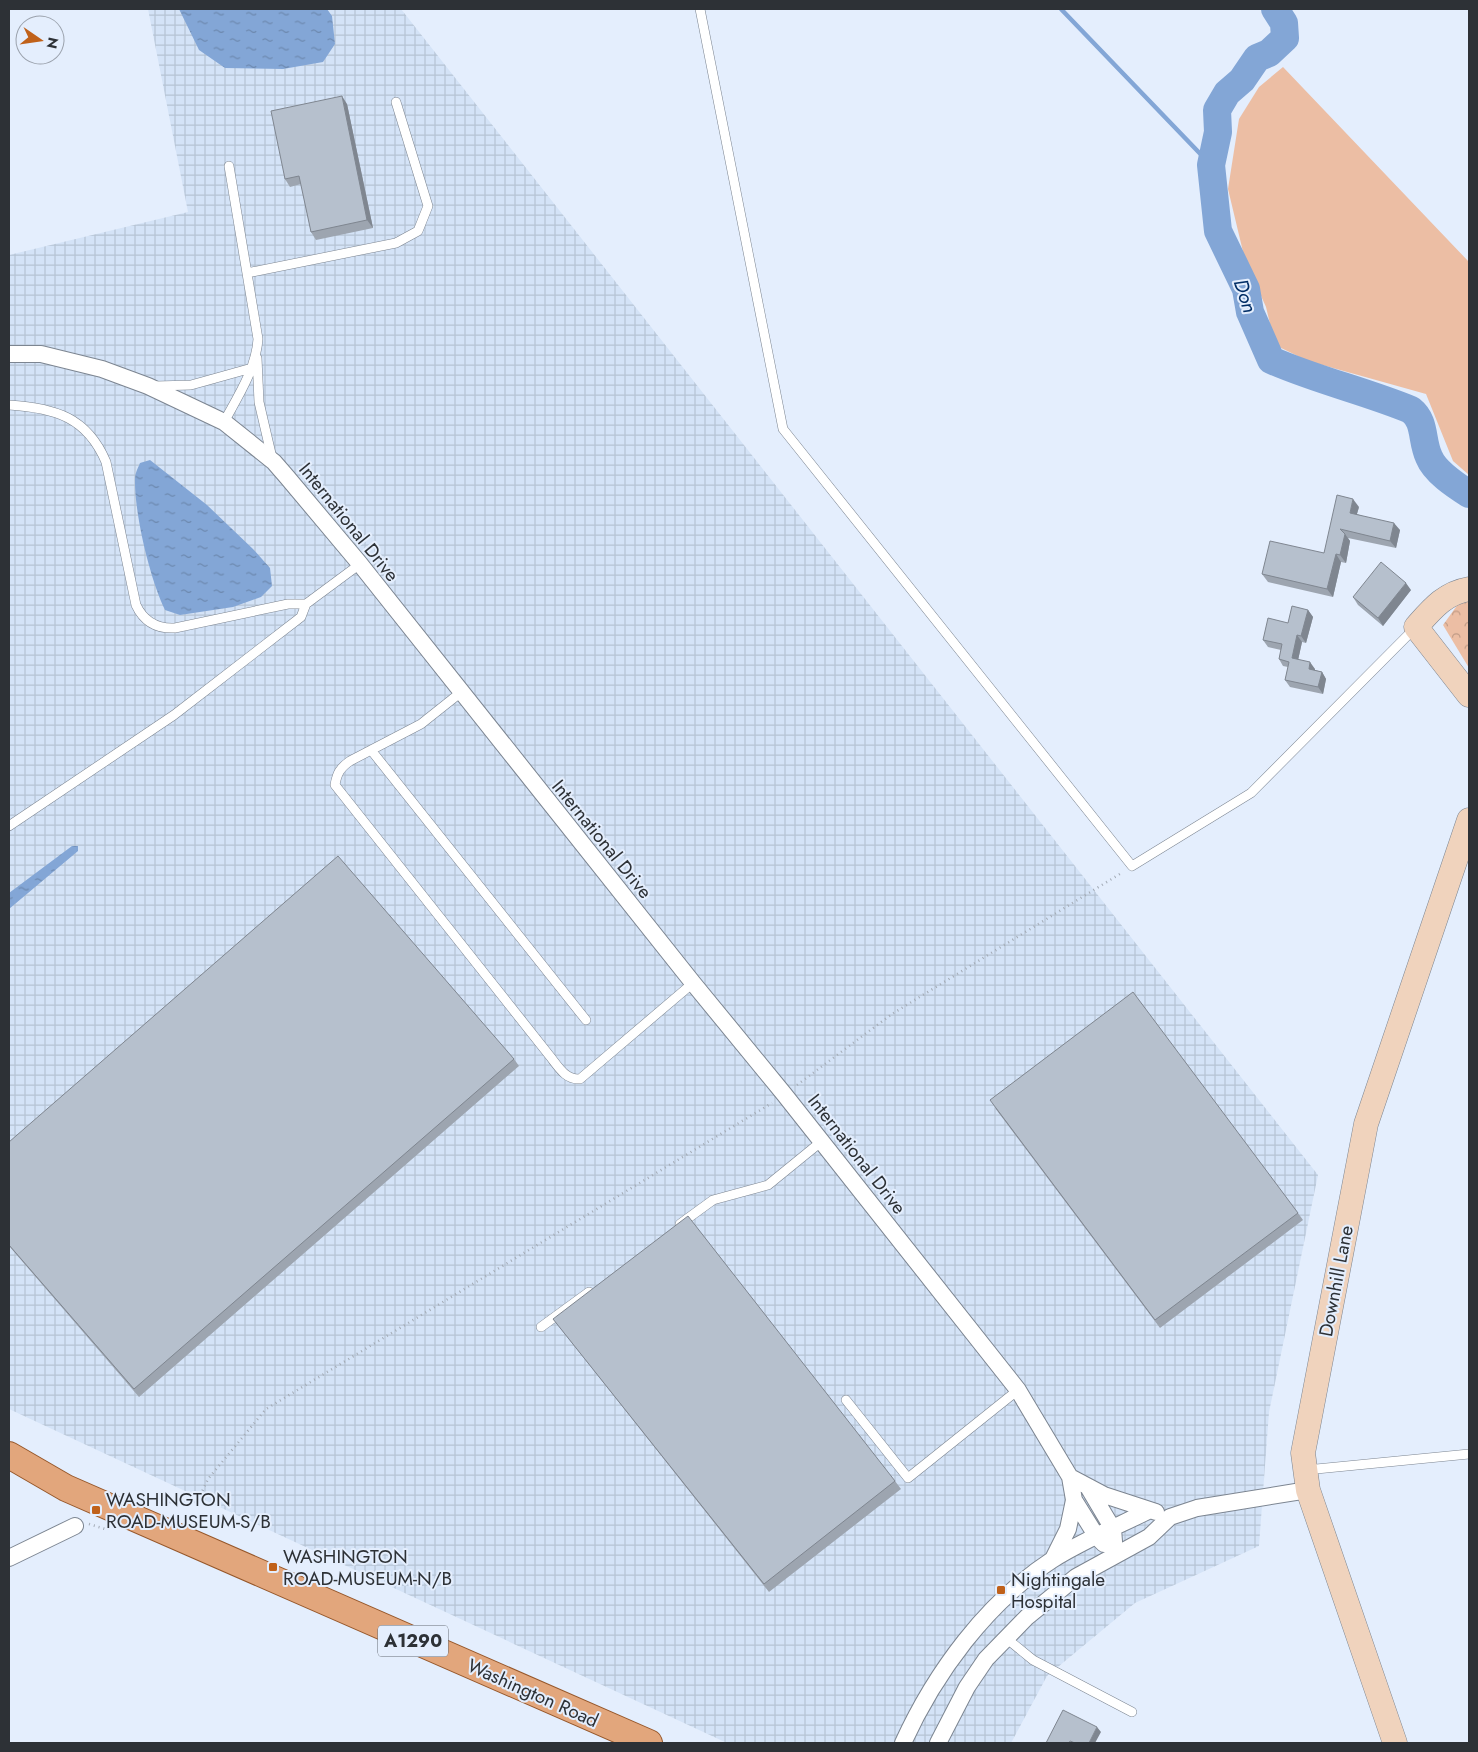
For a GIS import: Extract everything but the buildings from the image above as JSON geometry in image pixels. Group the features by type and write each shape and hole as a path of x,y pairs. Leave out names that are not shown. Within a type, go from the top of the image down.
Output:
{"main road":[{"name":"Washington Road","path":"9,1455 66,1488 649,1743"}],"street":[{"name":"International Drive","path":"9,354 41,354 102,369 148,386 224,422 274,462 360,564 460,693 693,984 822,1141 1018,1390 1070,1476 1074,1500 1068,1529 1053,1559"},
{"path":"1460,592 1437,604 1416,627 1469,694"},
{"name":"Downhill Lane","path":"1395,1743 1306,1480 1303,1452 1366,1124 1469,820"},
{"name":"International Drive","path":"1070,1476 1088,1487 1170,1517"},
{"path":"938,1743 966,1687 986,1660 1052,1594 1115,1554 1149,1537 1170,1517 1197,1508 1306,1480"},
{"name":"International Drive","path":"1088,1487 1113,1529 1115,1554"},
{"name":"International Drive","path":"1074,1500 1097,1537 1115,1554"},
{"name":"International Drive","path":"903,1743 929,1692 968,1638 1008,1595 1053,1559 1150,1510"},
{"path":"9,1558 75,1526"}],"lane":[{"path":"700,9 783,428 1132,866 1251,792 1416,627"},
{"path":"247,273 396,244 418,231 428,206 396,102"},
{"path":"229,166 258,339 259,402 274,462"},
{"path":"224,422 257,355"},
{"path":"148,386 191,385 252,368"},
{"path":"9,405 54,411 75,420 88,430 98,444 106,462 136,605 142,616 151,623 165,628 175,628 288,604 306,604"},
{"path":"9,826 204,694 301,617 306,604 360,564"},
{"path":"460,693 421,724 341,768 336,776 336,785 566,1076 573,1080 580,1079 693,984"},
{"path":"371,750 586,1020"},
{"path":"674,1228 713,1200 768,1185 822,1141"},
{"path":"541,1327 596,1286"},
{"path":"846,1400 908,1478 1018,1390"},
{"path":"1306,1480 1469,1454"},
{"path":"1006,1638 1033,1660 1132,1712"}],"path":[{"path":"799,1083 892,1014 1132,866"},
{"path":"142,1493 161,1502 197,1502 208,1479 266,1409 771,1104"},
{"path":"75,1526 91,1524 106,1530"}],"shaded area":[{"path":"148,9 401,9 1318,1175 1269,1412 1259,1546 1135,1603 1047,1676 1011,1743 727,1743 9,1409 9,255 188,212"}],"green space":[{"path":"1283,67 1469,262 1469,475 1453,461 1426,394 1308,361 1275,345 1266,307 1245,260 1228,189 1239,119 1259,87"},
{"path":"1461,600 1469,601 1469,668 1443,625"}],"water":[{"path":"179,9 327,9 332,16 335,44 323,62 283,69 225,68 199,50"},
{"path":"150,460 207,505 270,568 272,586 261,597 233,607 180,615 165,610 159,597 144,546 135,492 135,476 140,463"},
{"path":"72,846 78,846 78,851 9,909 9,893"}],"waterway":[{"path":"1061,9 1211,165"},
{"name":"Don","path":"1275,9 1284,23 1285,38 1269,53 1257,58 1242,80 1227,93 1217,110 1218,132 1211,165 1218,231 1246,289 1250,312 1271,360 1305,374 1411,410 1419,420 1432,463 1446,478 1469,494"}],"place":[{"name":"WASHINGTON ROAD-MUSEUM-S/B","path":"96,1510"},
{"name":"WASHINGTON ROAD-MUSEUM-N/B","path":"273,1567"},
{"name":"Nightingale Hospital","path":"1001,1590"}]}
